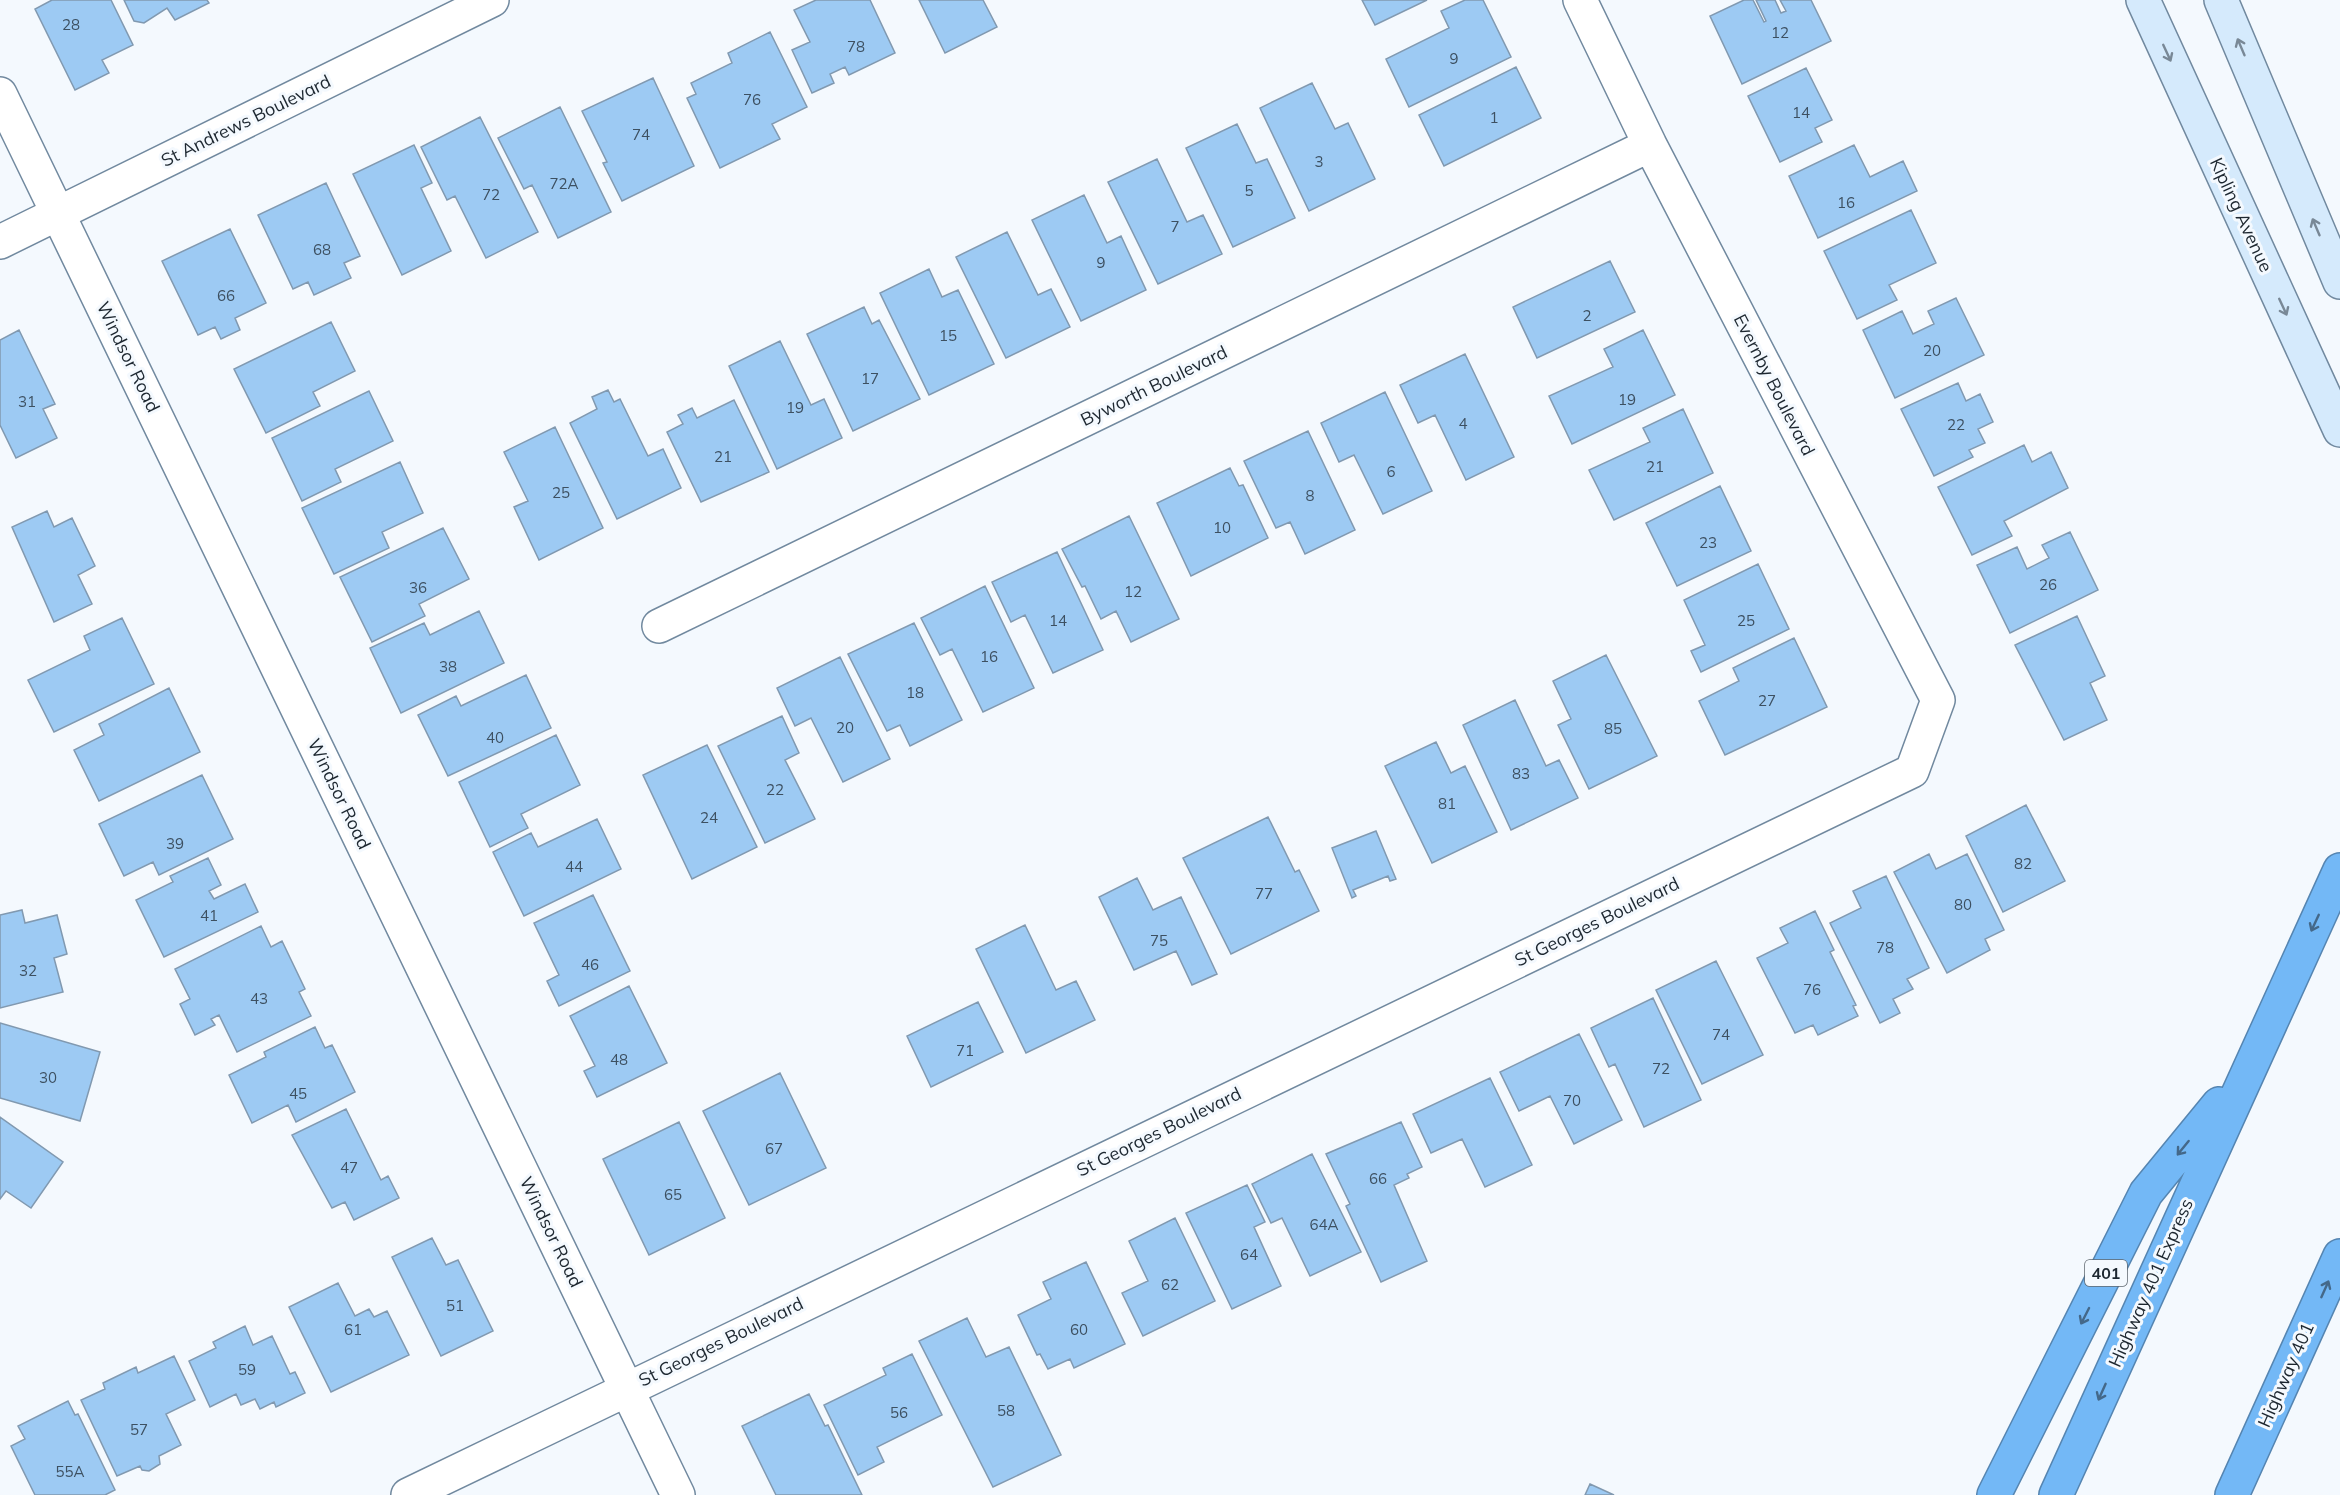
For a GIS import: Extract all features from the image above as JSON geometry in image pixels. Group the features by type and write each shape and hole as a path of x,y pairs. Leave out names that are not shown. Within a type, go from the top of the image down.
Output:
{"highway":[{"name":"401","path":"1994,1495 2146,1193 2247,1071 2340,870"},
{"name":"Highway 401 Express","path":"2056,1495 2247,1071"},
{"name":"Highway 401","path":"2232,1495 2340,1256"}],"main road":[{"name":"Kipling Avenue","path":"2143,0 2340,430"},
{"path":"2221,0 2340,281"}],"street":[{"name":"St Andrews Boulevard","path":"0,242 492,0"},
{"name":"Evernby Boulevard","path":"1580,0 1650,145 1938,700 1912,771"},
{"name":"Windsor Road","path":"0,94 678,1495"},
{"name":"Byworth Boulevard","path":"659,626 1650,145"},
{"name":"St Georges Boulevard","path":"408,1495 627,1387 1912,771"}],"building":[{"path":"52,0 111,0 133,45 102,60 109,73 75,90 35,9"},
{"path":"124,0 207,0 209,3 175,20 167,8 144,23 134,21"},
{"path":"816,0 870,0 895,53 849,75 845,67 830,74 834,83 812,93 792,50 810,42 794,10"},
{"path":"919,0 983,0 997,27 945,53"},
{"path":"1362,0 1427,0 1375,25"},
{"path":"1465,0 1483,0 1511,57 1409,107 1386,59 1449,28 1441,11"},
{"path":"1744,0 1753,0 1764,22 1766,21 1756,0 1775,0 1781,13 1786,11 1780,0 1811,0 1831,41 1742,84 1710,16"},
{"path":"770,32 807,107 772,124 780,139 720,168 687,98 696,94 691,83 732,63 728,53"},
{"path":"1516,67 1541,118 1444,166 1419,115"},
{"path":"1806,68 1832,120 1815,128 1822,142 1780,162 1748,96"},
{"path":"653,78 694,166 622,201 603,163 607,162 582,111"},
{"path":"1312,83 1335,129 1348,123 1375,179 1309,211 1260,108"},
{"path":"560,107 611,212 558,238 532,185 524,189 498,138"},
{"path":"480,117 538,232 486,258 455,196 447,200 421,147"},
{"path":"1237,124 1256,163 1267,159 1295,218 1233,247 1186,148"},
{"path":"414,145 432,183 421,188 451,251 402,275 353,174"},
{"path":"1854,145 1870,177 1903,161 1917,191 1818,238 1789,176"},
{"path":"1157,159 1187,222 1203,215 1222,254 1158,284 1108,182"},
{"path":"326,183 360,256 344,263 351,278 314,295 308,282 293,289 258,215"},
{"path":"1084,195 1107,243 1121,236 1146,290 1081,321 1032,220"},
{"path":"1911,210 1936,263 1889,285 1897,300 1857,319 1824,251"},
{"path":"230,229 266,303 235,318 240,330 221,339 215,327 198,335 162,261"},
{"path":"1007,232 1038,295 1051,289 1070,327 1006,358 956,257"},
{"path":"1610,261 1635,312 1537,358 1513,307"},
{"path":"929,269 942,297 958,290 994,364 929,395 880,293"},
{"path":"1956,298 1984,355 1895,398 1863,330 1902,311 1913,334 1934,324 1928,311"},
{"path":"864,307 872,324 879,320 920,399 853,431 807,334"},
{"path":"331,322 355,371 313,392 320,406 266,433 234,369"},
{"path":"19,330 55,404 43,409 57,438 16,458 0,425 0,340"},
{"path":"1643,330 1675,395 1572,444 1549,396 1613,367 1604,349"},
{"path":"780,341 811,405 824,399 842,438 777,469 729,366"},
{"path":"1465,354 1514,457 1466,480 1435,415 1418,423 1400,385"},
{"path":"1958,383 1966,401 1980,394 1993,422 1978,429 1985,443 1969,450 1973,457 1934,476 1901,409"},
{"path":"608,390 614,402 620,399 648,456 663,449 681,488 617,519 570,423 597,409 592,397"},
{"path":"369,391 393,441 335,469 341,482 302,501 272,438"},
{"path":"1385,392 1432,491 1383,514 1354,455 1339,462 1321,423"},
{"path":"734,400 769,472 701,502 667,432 683,424 678,415 692,408 697,418"},
{"path":"1683,409 1713,473 1614,520 1589,470 1650,442 1643,428"},
{"path":"555,427 603,528 539,560 514,507 528,501 504,452"},
{"path":"1308,431 1355,530 1305,554 1290,522 1276,528 1244,461"},
{"path":"2024,445 2032,462 2051,452 2068,488 2004,521 2012,536 1972,555 1938,487"},
{"path":"400,462 423,513 382,532 389,548 334,574 302,508"},
{"path":"1230,468 1239,486 1243,485 1268,538 1191,576 1157,503"},
{"path":"1720,486 1751,551 1677,586 1646,523"},
{"path":"47,511 54,527 72,518 95,566 78,575 92,604 54,622 12,527"},
{"path":"1129,516 1179,619 1131,642 1116,611 1101,619 1085,586 1082,587 1062,549"},
{"path":"443,528 469,579 419,604 425,616 372,642 340,577"},
{"path":"2070,532 2098,590 2010,633 1977,565 2017,547 2027,569 2049,558 2042,545"},
{"path":"1057,552 1103,650 1053,673 1025,615 1011,622 992,582"},
{"path":"1758,564 1789,629 1701,672 1691,651 1705,645 1684,600"},
{"path":"985,586 1034,688 983,712 952,649 940,655 921,618"},
{"path":"479,611 504,663 401,713 370,648 424,623 430,635"},
{"path":"2077,616 2105,676 2090,683 2107,720 2064,740 2015,645"},
{"path":"122,618 154,684 54,732 28,680 90,650 84,636"},
{"path":"914,623 962,720 910,746 900,725 887,731 848,654"},
{"path":"1794,638 1827,707 1725,755 1699,701 1739,681 1733,668"},
{"path":"1606,655 1657,756 1589,789 1558,725 1571,719 1553,681"},
{"path":"840,657 890,759 843,782 811,718 795,726 777,688"},
{"path":"526,675 551,728 448,776 418,715 456,696 461,706"},
{"path":"169,688 200,752 99,801 74,750 104,735 99,724"},
{"path":"1515,700 1546,766 1559,760 1578,798 1511,830 1463,725"},
{"path":"782,716 799,753 785,760 815,819 765,843 718,746"},
{"path":"556,735 580,785 521,814 528,828 490,847 459,782"},
{"path":"1436,742 1451,773 1465,766 1497,832 1432,863 1385,766"},
{"path":"707,745 757,847 692,879 643,775"},
{"path":"202,775 233,839 159,875 153,862 124,876 99,824"},
{"path":"2026,805 2065,881 2003,912 1966,836"},
{"path":"1268,817 1295,872 1299,870 1319,911 1231,954 1183,858"},
{"path":"597,819 621,869 524,916 493,852 531,833 538,847"},
{"path":"1376,831 1396,879 1390,881 1388,876 1353,890 1356,896 1352,898 1332,848"},
{"path":"1929,854 1936,869 1967,854 2004,930 1985,939 1990,950 1947,973 1894,872"},
{"path":"208,858 221,885 209,891 214,899 245,884 258,912 164,957 136,900 173,882 170,876"},
{"path":"1886,876 1929,968 1907,979 1913,989 1893,999 1900,1013 1880,1023 1830,923 1861,908 1853,891"},
{"path":"1137,878 1153,910 1181,897 1217,974 1192,985 1176,951 1134,970 1099,897"},
{"path":"593,895 630,971 559,1006 547,981 559,975 534,923"},
{"path":"22,910 25,923 57,915 67,954 54,958 63,992 0,1008 0,915"},
{"path":"1815,911 1834,950 1830,952 1856,1005 1853,1006 1858,1016 1818,1035 1813,1025 1795,1033 1757,958 1788,943 1780,928"},
{"path":"1025,925 1056,990 1076,981 1095,1020 1026,1053 976,949"},
{"path":"261,926 271,947 282,941 305,989 299,992 311,1016 237,1052 219,1015 211,1019 215,1025 195,1035 180,1004 190,999 175,969"},
{"path":"1716,961 1763,1055 1702,1084 1656,990"},
{"path":"629,986 667,1063 597,1097 584,1071 595,1066 570,1016"},
{"path":"1653,998 1701,1100 1644,1127 1615,1064 1609,1067 1591,1028"},
{"path":"978,1002 1003,1052 931,1087 907,1036"},
{"path":"0,1023 100,1052 80,1121 0,1098"},
{"path":"315,1027 325,1048 332,1045 355,1092 296,1122 288,1105 252,1123 229,1075 266,1057 264,1052"},
{"path":"1579,1034 1622,1120 1574,1144 1550,1096 1519,1111 1500,1072"},
{"path":"780,1073 826,1168 749,1205 703,1111"},
{"path":"1490,1078 1532,1165 1485,1187 1462,1139 1431,1153 1413,1114"},
{"path":"346,1109 381,1180 388,1176 399,1198 354,1220 345,1202 332,1208 292,1135"},
{"path":"0,1117 63,1162 31,1208 6,1191 0,1199"},
{"path":"679,1122 725,1218 649,1255 603,1159"},
{"path":"1401,1122 1422,1167 1407,1174 1409,1178 1394,1185 1427,1261 1381,1282 1346,1206 1350,1204 1326,1154"},
{"path":"1312,1154 1361,1252 1310,1276 1282,1218 1271,1223 1252,1184"},
{"path":"1247,1185 1265,1222 1254,1227 1281,1286 1232,1309 1186,1213"},
{"path":"1175,1218 1215,1301 1143,1336 1122,1293 1148,1281 1129,1241"},
{"path":"432,1238 446,1265 458,1260 493,1331 441,1356 392,1257"},
{"path":"1086,1262 1125,1344 1074,1368 1070,1359 1048,1369 1040,1354 1037,1355 1018,1315 1051,1299 1043,1282"},
{"path":"338,1283 355,1316 369,1309 374,1317 387,1311 409,1355 331,1392 289,1307"},
{"path":"967,1318 986,1357 1009,1347 1061,1455 993,1487 919,1341"},
{"path":"245,1326 253,1345 272,1336 290,1374 295,1372 305,1393 276,1407 274,1402 260,1409 255,1399 241,1405 236,1394 210,1407 189,1361 216,1348 213,1342"},
{"path":"912,1354 942,1415 877,1447 884,1462 858,1475 824,1405 886,1375 883,1368"},
{"path":"174,1356 195,1400 166,1414 181,1445 159,1456 160,1464 149,1471 142,1470 140,1466 117,1476 81,1400 105,1389 103,1383 136,1367 138,1373"},
{"path":"809,1394 825,1426 828,1425 862,1495 776,1495 742,1426"},
{"path":"68,1401 75,1415 78,1414 115,1490 105,1495 35,1495 11,1446 25,1439 18,1426"},
{"path":"1590,1484 1614,1495 1585,1495"}]}
